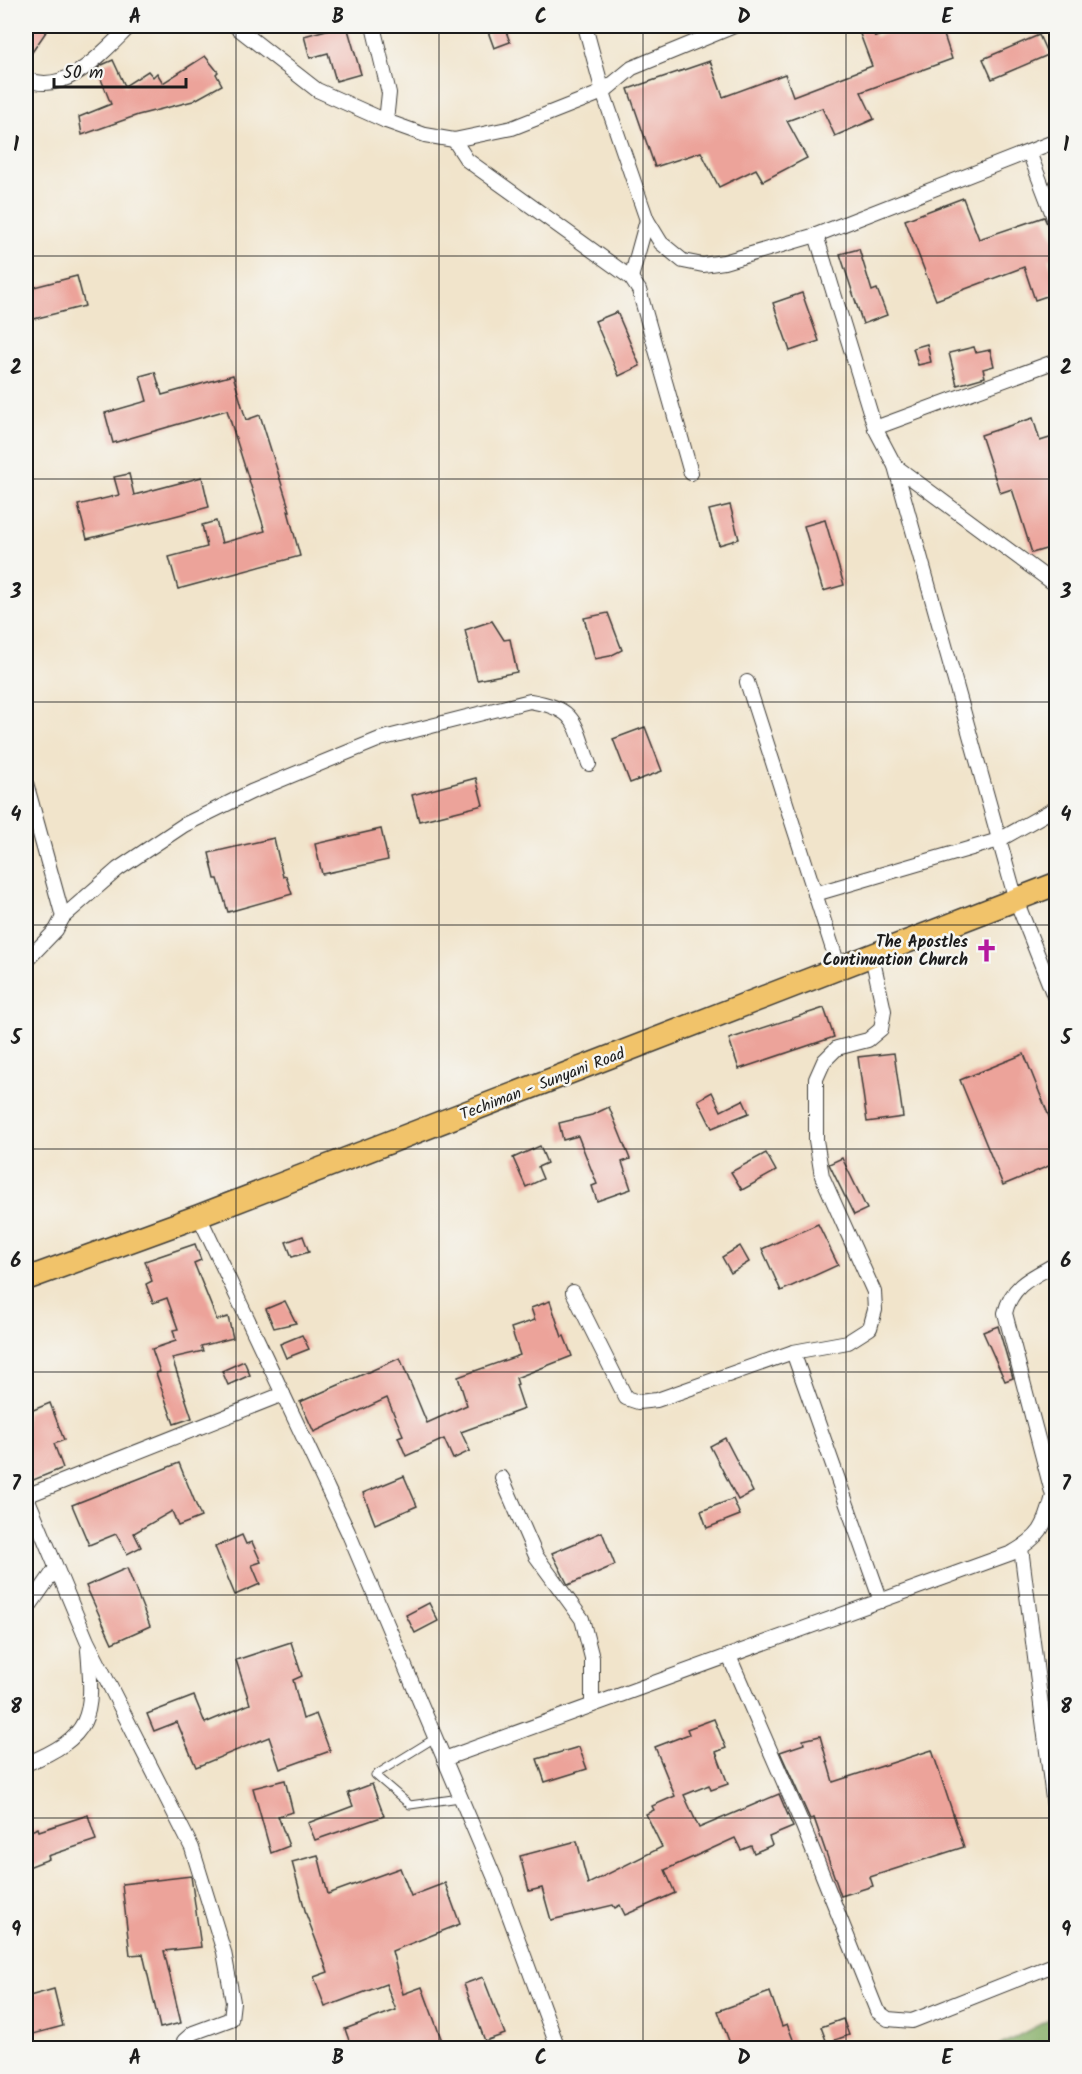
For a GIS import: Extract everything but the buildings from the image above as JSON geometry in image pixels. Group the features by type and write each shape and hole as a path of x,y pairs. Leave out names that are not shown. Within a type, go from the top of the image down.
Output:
{"main road":[{"name":"Techiman - Sunyani Road","path":"26,1279 199,1216 1056,884"}],"street":[{"path":"26,79 36,84 62,80 95,61 130,26"},
{"path":"235,26 317,90 425,135 454,140 512,128 603,92 632,68 734,26"},
{"path":"373,26 389,93 386,120"},
{"path":"585,26 603,92 647,220 661,243 683,261 704,265 816,235 1056,141"},
{"path":"454,140 467,160 631,278 639,290 691,473"},
{"path":"1029,152 1056,223"},
{"path":"631,278 647,220"},
{"path":"816,235 875,428 895,466 1016,900 1056,1001"},
{"path":"875,428 1056,361"},
{"path":"895,466 1056,585"},
{"path":"747,682 840,968"},
{"path":"26,961 56,930 63,917 118,869 184,825 251,792 381,739 530,701 554,705 573,718 589,764"},
{"path":"26,783 63,917"},
{"path":"815,894 999,840 1056,808"},
{"path":"573,1292 626,1398 638,1402 657,1400 793,1352 848,1342 870,1328 875,1310 874,1292 822,1176 816,1140 816,1079 824,1061 837,1048 868,1040 881,1029 884,1011 872,956"},
{"path":"199,1216 348,1532 499,1888 558,2049"},
{"path":"444,1759 881,1600 1021,1548 1034,1541 1047,1518 1053,1496 1005,1313 1009,1298 1022,1283 1056,1264"},
{"path":"793,1352 881,1600"},
{"path":"184,2049 184,2041 193,2033 231,2019 234,2002 225,1952 192,1848 87,1641 26,1496 283,1394"},
{"path":"502,1478 536,1556 582,1618 592,1658 592,1705"},
{"path":"1021,1548 1056,1822"},
{"path":"26,1611 56,1568"},
{"path":"26,1764 50,1754 74,1738 87,1719 91,1690 87,1641"},
{"path":"729,1656 803,1826 877,2012 888,2019 912,2020 1056,1964"}],"lane":[{"path":"435,1738 375,1775 410,1805 460,1798"}],"green space":[{"path":"1056,2016 1056,2048 995,2048"}],"place":[{"name":"The Apostles Continuation Church","path":"986,950"}]}
